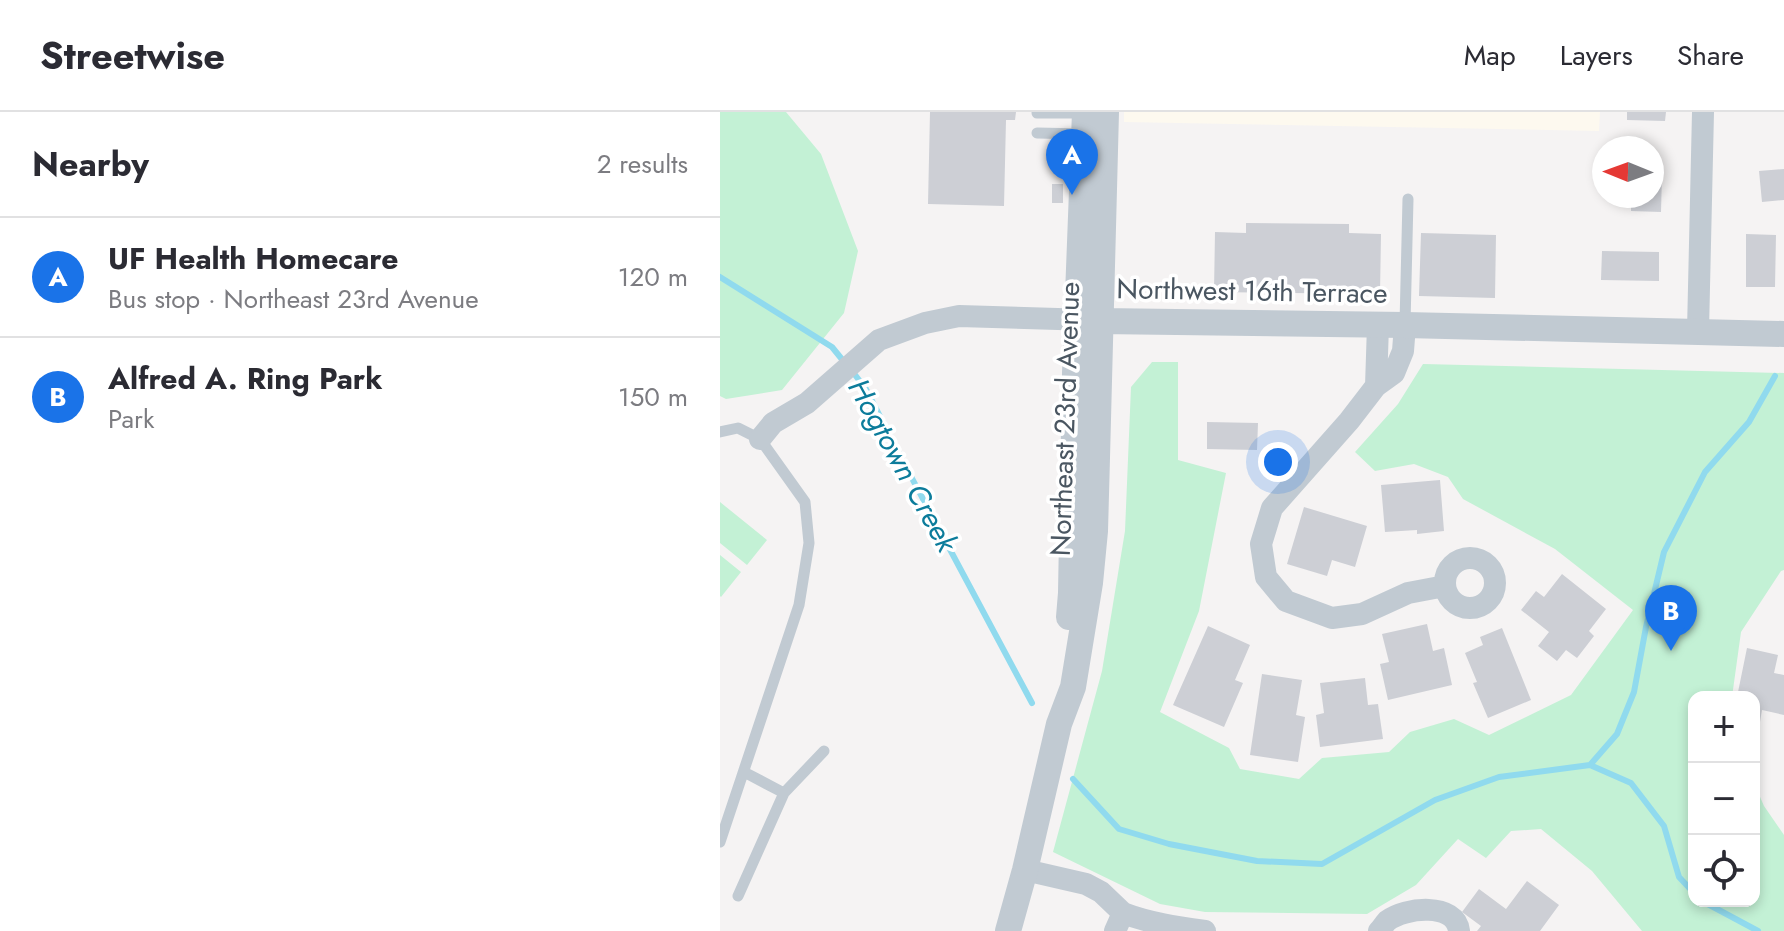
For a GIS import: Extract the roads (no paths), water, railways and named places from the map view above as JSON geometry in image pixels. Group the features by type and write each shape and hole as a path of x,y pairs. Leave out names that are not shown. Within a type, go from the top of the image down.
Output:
{"street":[{"path":"1698,331 1703,112"},
{"name":"Northeast 23rd Avenue","path":"1008,931 1059,724 1073,687 1090,583 1095,531 1089,320 1090,118"},
{"name":"Northwest 16th Terrace","path":"760,439 773,423 807,403 879,340 925,323 959,316 1784,334"},
{"path":"1376,386 1378,325"},
{"path":"1405,325 1403,351 1394,373 1376,386 1272,508 1261,544 1266,577 1286,601 1332,618 1362,614 1408,593 1445,586"},
{"path":"1025,870 1086,884 1101,892 1119,922 1138,918 1205,931"},
{"path":"1379,931 1386,921 1406,911 1429,910 1450,914 1459,924 1459,931"}],"lane":[{"path":"1037,113 1090,118"},
{"path":"1037,133 1090,118"},
{"path":"1405,325 1408,199"},
{"path":"720,432 738,428 760,439 805,502 809,543 799,605 720,842"},
{"path":"738,896 784,793 824,751"},
{"path":"744,772 784,793"}],"waterway":[{"name":"Hogtown Creek","path":"720,277 832,347 845,363"},
{"name":"Hogtown Creek","path":"852,371 866,389 1032,703"},
{"path":"1590,765 1617,734 1634,692 1664,552 1705,472 1749,422 1775,376"},
{"path":"1590,765 1631,783 1664,826 1679,877 1688,887"},
{"name":"Hogtown Creek","path":"1073,779 1119,829 1169,844 1257,861 1322,864 1435,800 1499,777 1590,765"},
{"path":"1713,907 1758,931"}],"place":[{"name":"UF Health Homecare","path":"1072,195"},
{"name":"Alfred A. Ring Park","path":"1671,651"}]}
